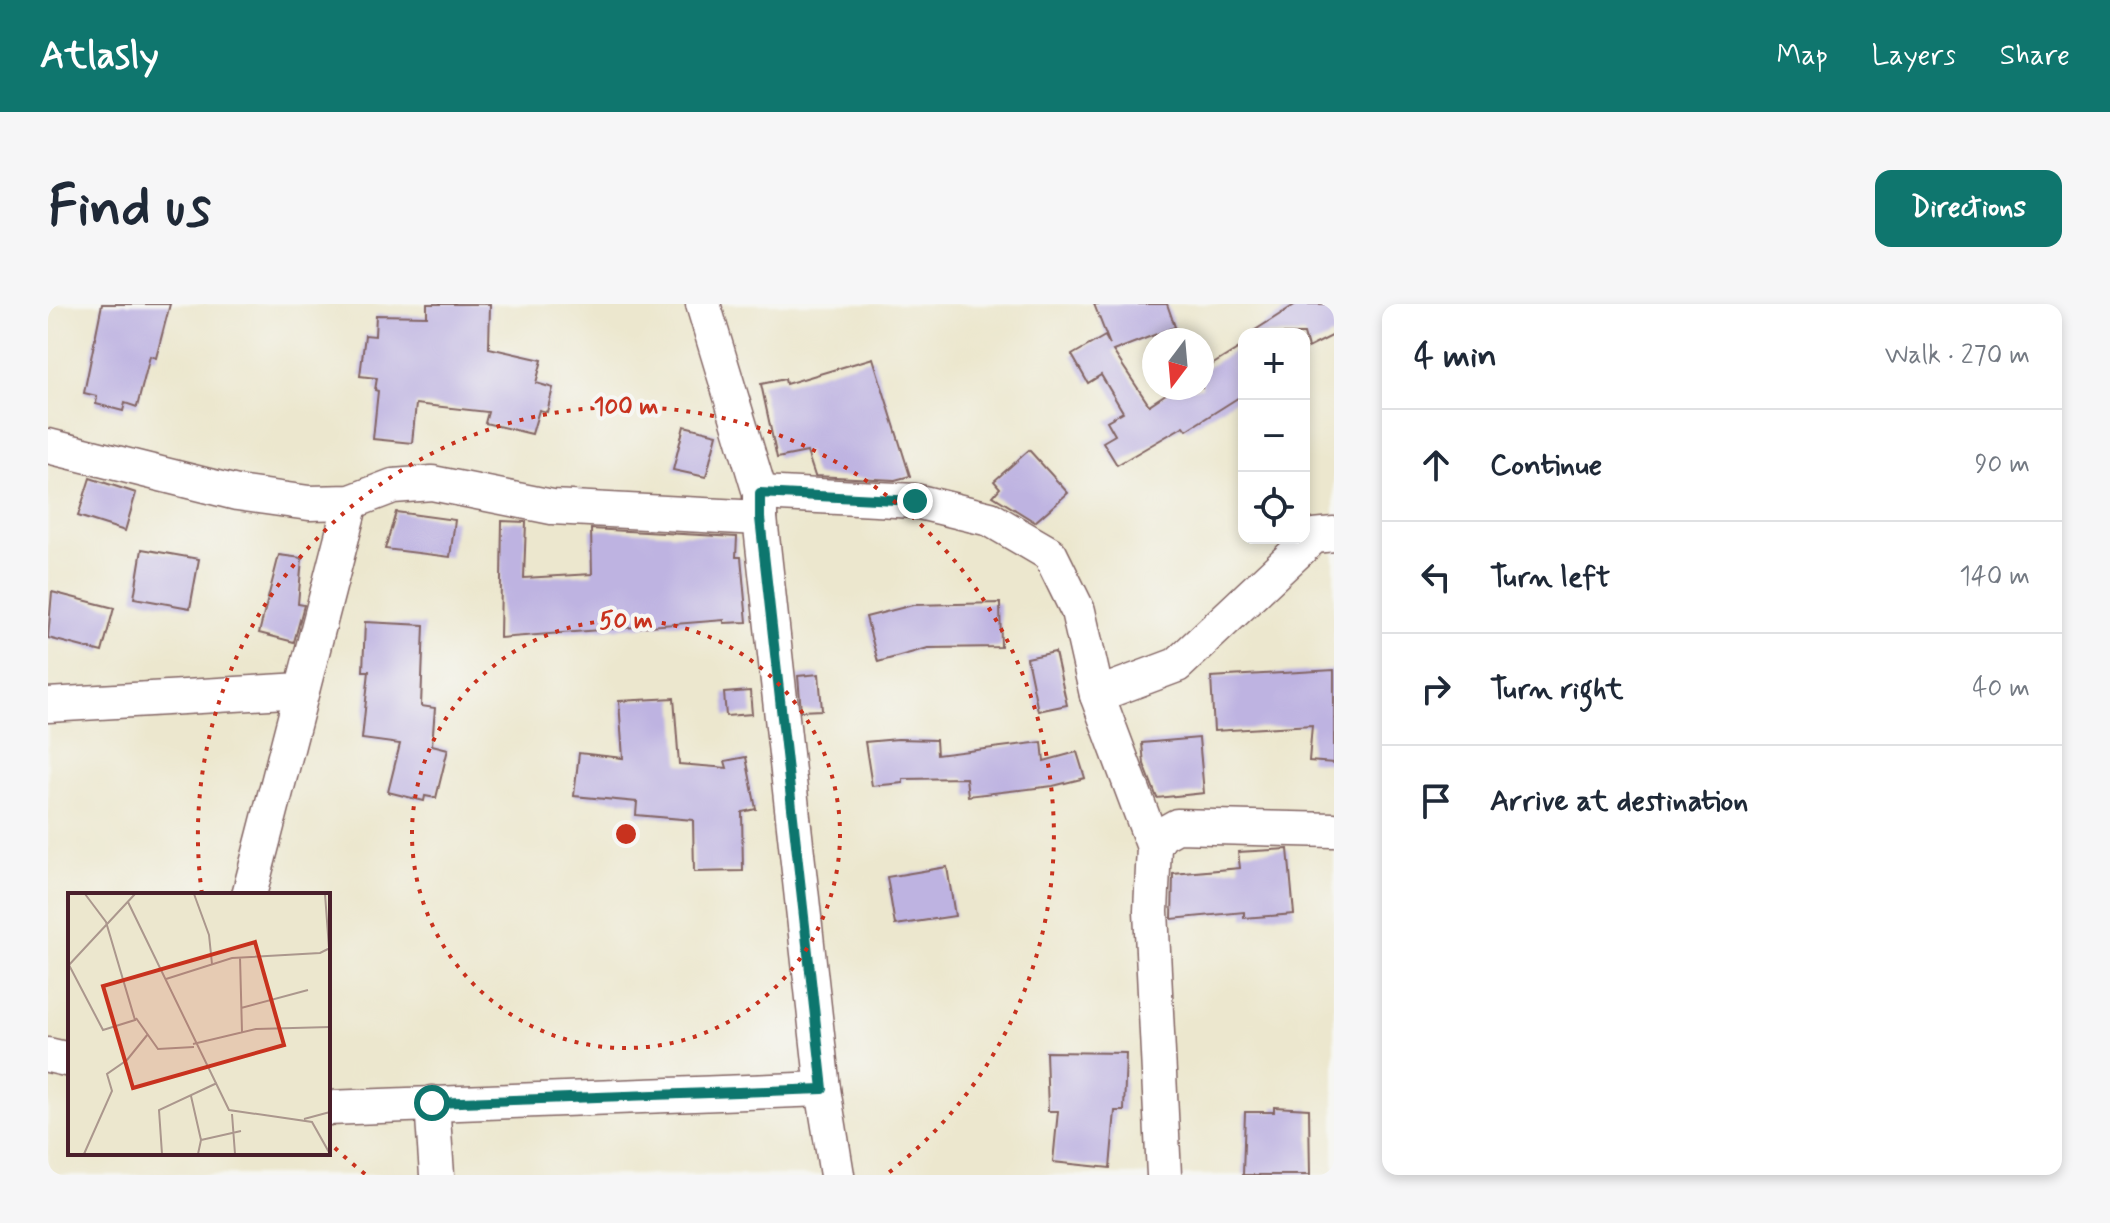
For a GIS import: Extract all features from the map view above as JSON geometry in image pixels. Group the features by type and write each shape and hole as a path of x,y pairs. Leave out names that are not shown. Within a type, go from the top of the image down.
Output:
{"street":[{"path":"703,304 760,505 823,1089 837,1175"},
{"path":"48,446 237,493 309,503 351,502 393,486 432,483 552,507 915,501 990,519 1050,554 1078,611 1097,695 1154,847 1151,911 1164,1175"},
{"path":"250,893 351,502"},
{"path":"1097,695 1177,665 1314,536 1334,534"},
{"path":"48,705 302,690"},
{"path":"1154,847 1161,835 1177,826 1334,830"},
{"path":"48,1055 68,1060"},
{"path":"330,1108 823,1089"},
{"path":"432,1103 437,1175"}],"building":[{"path":"102,304 170,304 156,358 150,356 137,407 125,403 123,411 96,404 97,396 84,393"},
{"path":"427,304 490,304 489,348 542,360 536,383 553,388 547,412 539,410 532,434 485,423 488,412 416,404 412,443 373,439 377,378 360,376 365,335 375,336 376,315 427,316"},
{"path":"1094,304 1167,304 1175,327 1142,328 1142,340 1113,351 1142,394 1142,400 1149,405 1157,400 1214,400 1214,364 1238,349 1238,398 1187,430 1184,426 1117,465 1103,442 1115,435 1107,421 1123,412 1101,375 1088,383 1072,355 1105,336 1110,345"},
{"path":"1296,304 1334,304 1334,335 1310,347 1310,328 1258,328"},
{"path":"873,358 910,476 895,480 815,476 807,452 777,458 761,384 785,379 786,384"},
{"path":"684,426 717,434 706,477 673,470"},
{"path":"1029,450 1068,493 1035,522 993,496 1000,488 994,481"},
{"path":"90,478 136,493 125,531 78,516"},
{"path":"396,512 455,520 450,557 385,549"},
{"path":"502,521 526,522 524,578 592,574 591,529 737,537 736,557 741,557 747,622 724,623 724,620 500,638"},
{"path":"142,549 199,559 190,608 134,598"},
{"path":"279,555 302,558 298,604 304,605 294,642 259,633"},
{"path":"52,592 114,608 102,652 48,638"},
{"path":"1000,603 1001,647 928,648 878,662 866,617 913,605"},
{"path":"365,622 424,625 421,706 435,708 432,745 448,749 436,798 425,796 424,801 388,792 400,744 362,739 369,671 363,671"},
{"path":"1055,652 1067,705 1038,711 1027,658"},
{"path":"1334,670 1334,763 1309,761 1312,725 1214,731 1211,677"},
{"path":"819,674 822,710 801,711 798,676"},
{"path":"750,691 752,714 726,716 724,693"},
{"path":"674,698 679,764 727,768 725,761 746,757 756,809 742,812 743,871 694,872 693,820 636,815 637,802 574,796 579,753 623,758 619,701"},
{"path":"1199,738 1204,793 1157,798 1144,764 1142,743"},
{"path":"936,740 937,755 1042,742 1044,761 1077,752 1085,778 1053,786 968,796 966,778 903,779 903,783 872,786 865,742"},
{"path":"1288,849 1294,914 1244,918 1244,912 1172,919 1173,874 1240,868 1238,852"},
{"path":"947,867 955,916 895,925 887,877"},
{"path":"1046,1052 1126,1053 1124,1111 1115,1111 1110,1168 1053,1162 1058,1111 1048,1111"},
{"path":"1274,1107 1309,1109 1310,1175 1243,1175 1245,1112 1274,1112"}],"route":[{"path":"432,1103 823,1089 760,518 760,493 915,501"}]}
